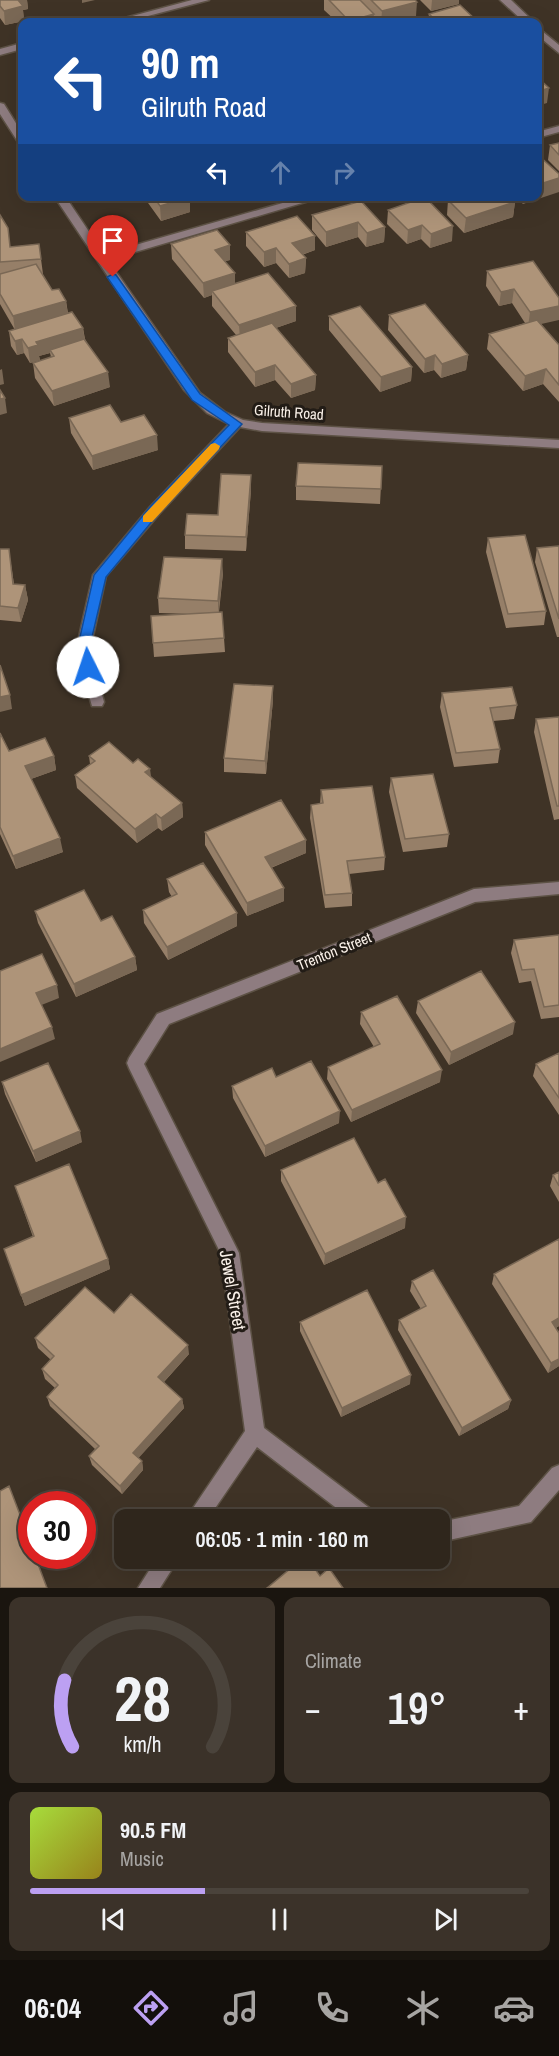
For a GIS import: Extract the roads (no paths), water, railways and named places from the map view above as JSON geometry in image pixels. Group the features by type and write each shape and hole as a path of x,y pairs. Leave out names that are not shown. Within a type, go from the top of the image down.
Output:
{"street":[{"path":"131,18 204,0"},
{"path":"505,0 525,18"},
{"path":"542,35 559,50"},
{"path":"0,52 18,47"},
{"path":"0,106 18,134"},
{"path":"542,134 559,129"},
{"name":"Gilruth Road","path":"62,201 196,397 236,424 559,444"},
{"path":"100,259 303,201"},
{"path":"97,702 83,650 100,575 155,510 236,424"},
{"name":"Trenton Street","path":"135,1063 163,1019 474,896 559,888"},
{"name":"Jewel Street","path":"135,1063 230,1253 255,1433"},
{"path":"203,1509 255,1433 355,1509"},
{"path":"450,1530 525,1515 559,1475"},
{"path":"148,1588 161,1569"}]}
